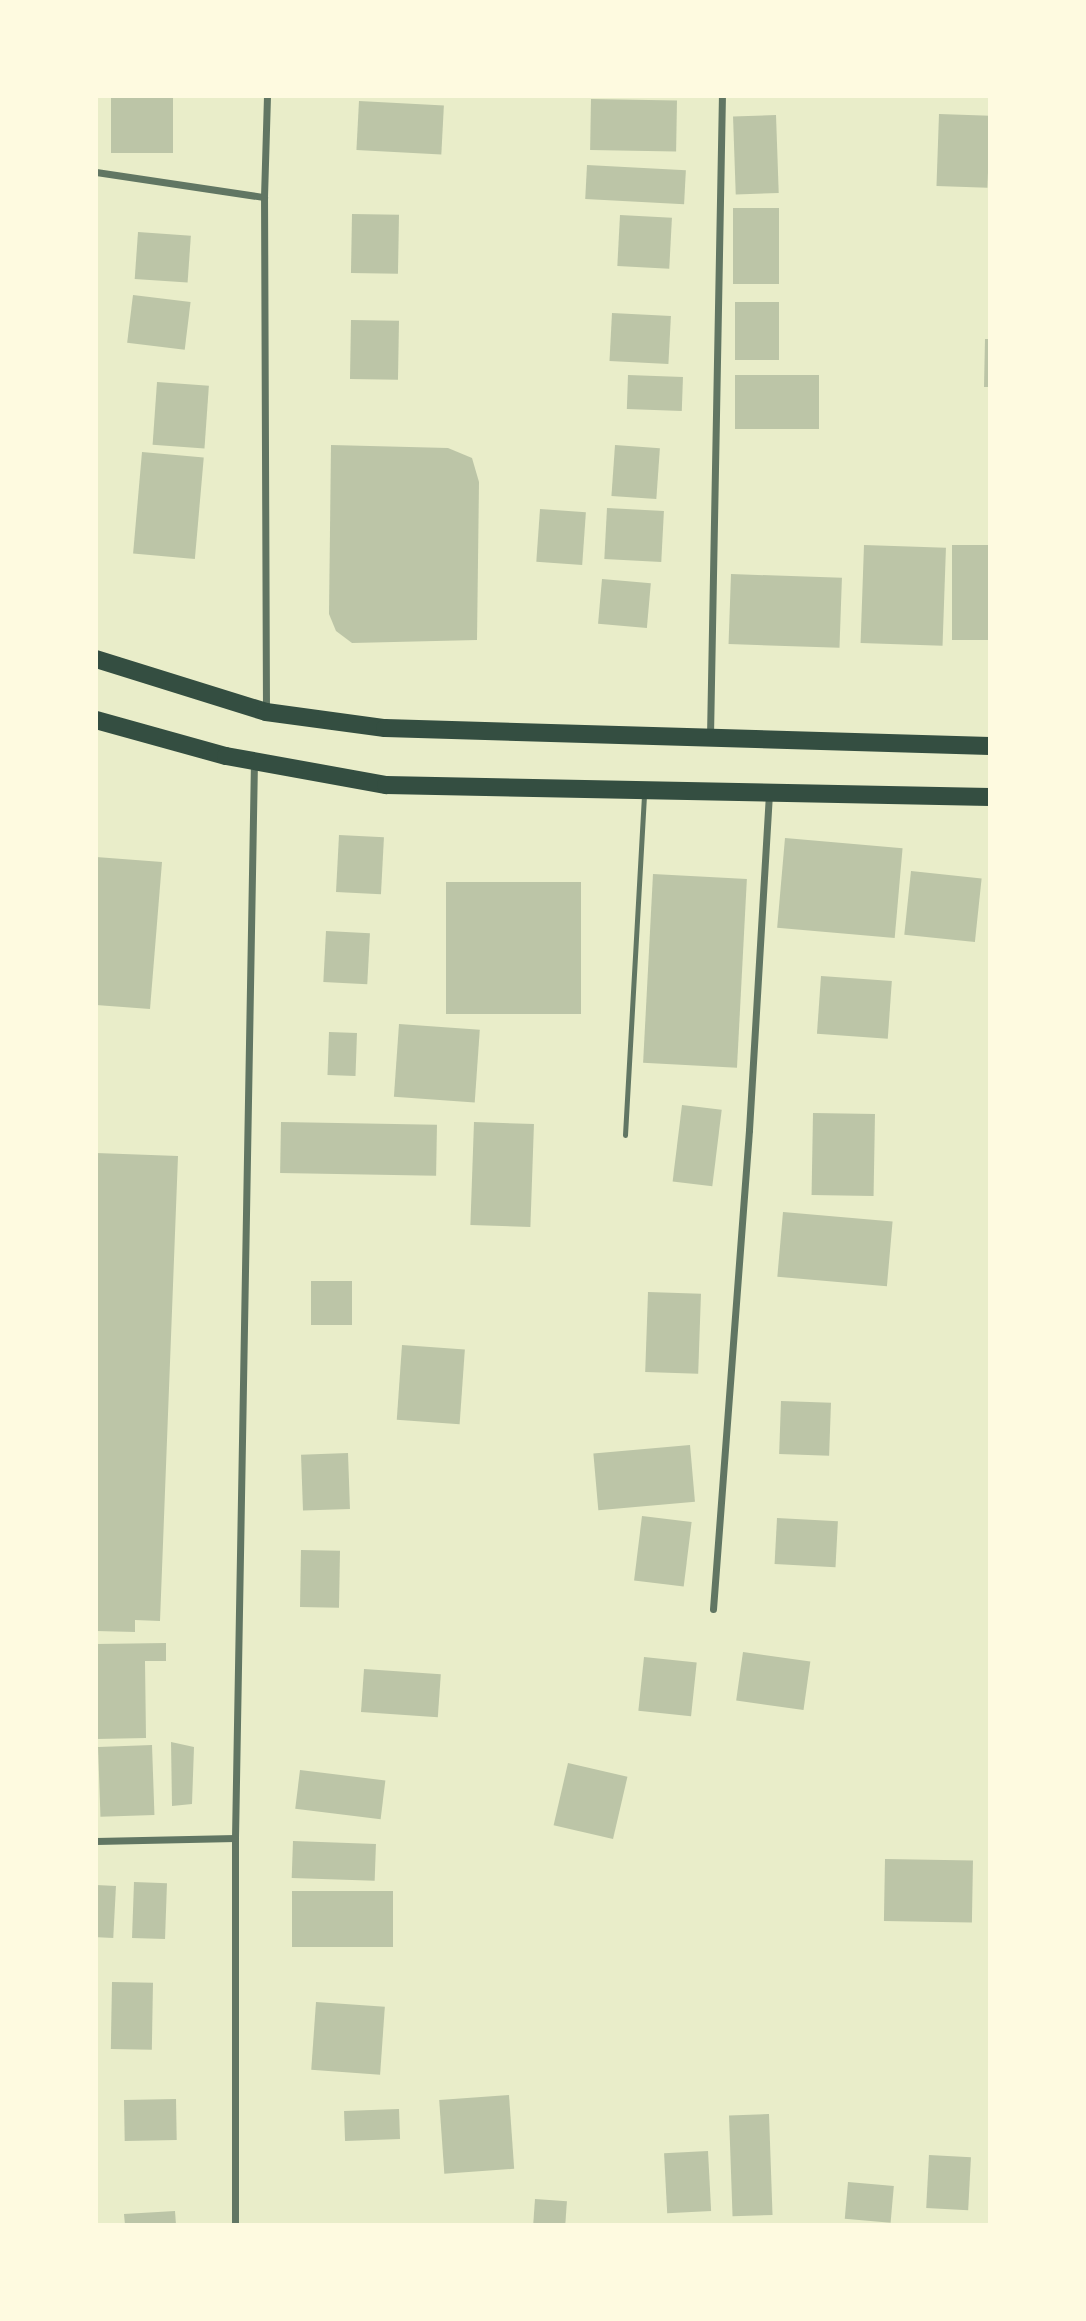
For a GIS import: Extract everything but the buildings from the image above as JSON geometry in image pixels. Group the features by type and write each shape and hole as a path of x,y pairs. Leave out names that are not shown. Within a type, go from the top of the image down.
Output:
{"main road":[{"path":"96,659 266,712 385,729 990,746"},
{"path":"96,720 254,761 386,785 990,797"}],"street":[{"path":"266,712 264,197 267,96"},
{"path":"709,740 722,96"},
{"path":"96,172 264,197"},
{"path":"235,2225 235,1838 254,761"},
{"path":"713,1609 749,1130 769,793"},
{"path":"96,1841 235,1838"}],"lane":[{"path":"625,1135 644,791"}]}
